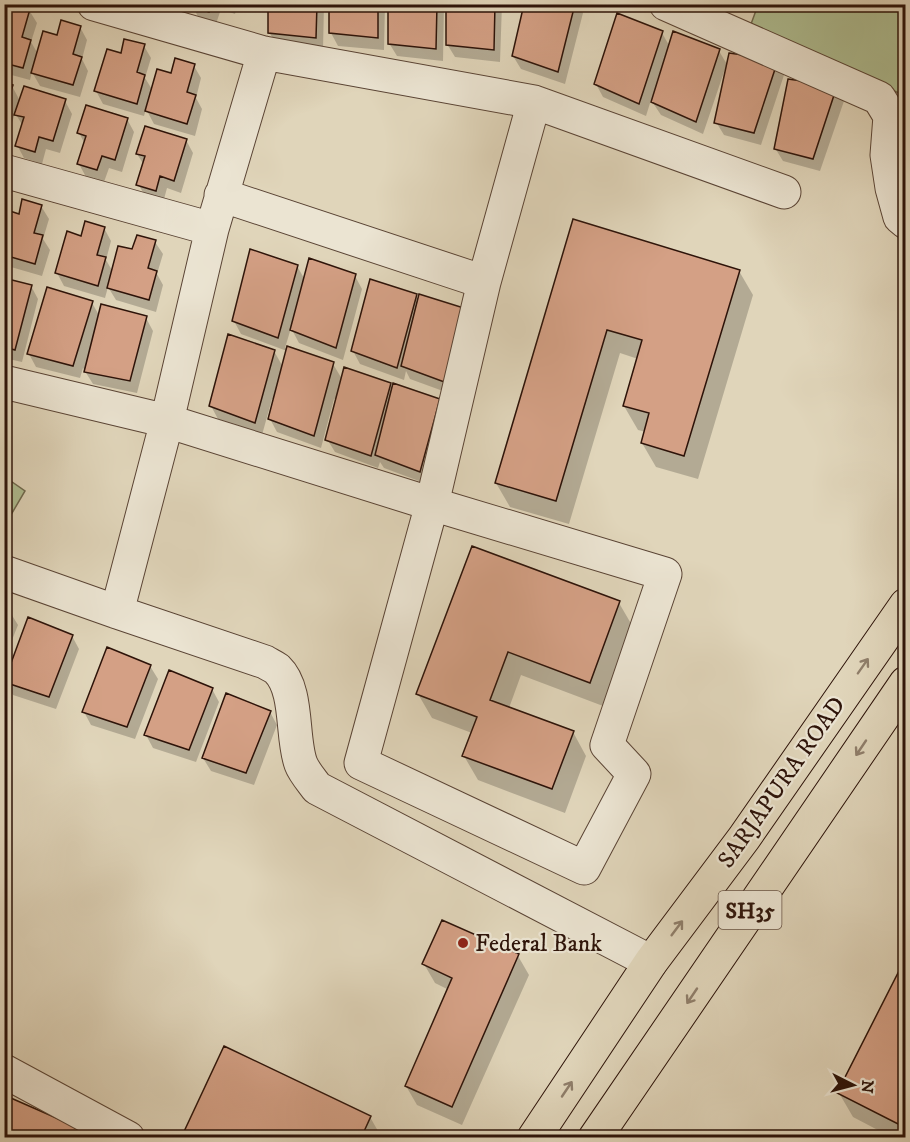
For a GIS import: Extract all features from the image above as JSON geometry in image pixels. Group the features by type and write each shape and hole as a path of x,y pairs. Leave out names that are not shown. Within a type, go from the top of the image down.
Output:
{"main road":[{"name":"SARJAPURA ROAD","path":"534,1137 651,962 744,838 906,605"},
{"name":"SARJAPURA ROAD","path":"595,1137 901,700"}],"street":[{"path":"94,4 264,53 534,102 784,192"},
{"path":"666,4 879,99 890,116 887,154 892,188 900,217 906,222"},
{"path":"117,612 167,421 212,229 264,53"},
{"path":"4,382 167,421 432,504 665,574 607,745 634,774 584,868 361,763 432,504 484,282 534,102"},
{"path":"4,171 212,229"},
{"path":"221,195 484,282"},
{"path":"4,572 265,662 277,670 285,682 292,705 301,765 317,788 651,962"},
{"path":"4,1071 128,1137"}],"green space":[{"path":"758,5 905,5 905,96 751,24"},
{"path":"5,477 25,491 5,525"}],"building":[{"path":"10,4 30,9 22,37 31,40 23,68 4,63 4,17 6,18"},
{"path":"190,4 211,4 209,12 190,6"},
{"path":"268,4 317,4 316,38 268,33"},
{"path":"329,4 378,4 378,38 329,33"},
{"path":"388,4 437,4 436,49 388,44"},
{"path":"446,4 495,4 494,50 446,45"},
{"path":"524,4 575,4 558,72 512,56"},
{"path":"617,13 663,31 639,104 594,84"},
{"path":"61,20 81,26 73,54 82,57 73,85 31,73 43,31 57,35"},
{"path":"673,31 720,49 696,122 651,102"},
{"path":"124,39 145,44 137,72 145,75 137,104 94,91 107,49 121,53"},
{"path":"729,53 778,60 754,133 714,123"},
{"path":"175,58 195,64 187,92 196,95 187,124 145,111 157,69 171,73"},
{"path":"788,79 837,86 813,159 774,149"},
{"path":"4,82 13,85 4,113"},
{"path":"24,86 66,99 53,141 39,137 35,152 15,146 24,117 14,115"},
{"path":"86,105 128,118 115,160 102,156 97,170 77,164 86,136 77,133"},
{"path":"145,126 187,139 174,181 160,176 156,191 136,185 145,156 136,154"},
{"path":"22,199 42,205 34,233 43,235 35,264 4,255 4,209 19,214"},
{"path":"573,219 740,270 684,456 641,443 649,413 623,406 642,340 607,330 556,501 495,483"},
{"path":"85,221 105,227 97,255 106,257 98,286 55,273 67,231 81,236"},
{"path":"137,235 156,240 148,268 157,271 149,300 107,288 118,246 132,249"},
{"path":"250,249 298,265 278,338 232,321"},
{"path":"309,258 356,274 336,348 290,330"},
{"path":"4,278 32,285 15,350 4,347"},
{"path":"370,279 417,294 397,368 351,351"},
{"path":"47,287 93,301 73,366 27,354"},
{"path":"419,294 467,309 447,383 401,366"},
{"path":"101,304 147,316 130,381 84,372"},
{"path":"228,334 275,350 255,423 209,406"},
{"path":"287,346 334,362 314,436 268,419"},
{"path":"344,367 391,383 371,456 325,440"},
{"path":"393,383 440,399 420,472 375,455"},
{"path":"472,546 620,601 590,683 508,652 490,700 574,731 552,789 462,756 477,717 416,694"},
{"path":"4,608 11,611 4,629"},
{"path":"28,617 73,635 49,697 4,682"},
{"path":"107,647 151,665 127,727 82,712"},
{"path":"169,670 213,688 189,750 144,735"},
{"path":"226,693 271,711 246,773 202,758"},
{"path":"442,920 519,954 452,1107 405,1086 452,978 422,964"},
{"path":"902,965 906,967 906,1128 837,1093"},
{"path":"224,1046 371,1116 361,1138 181,1138"},
{"path":"4,1095 102,1138 4,1138"}],"place":[{"name":"Federal Bank","path":"463,943"}]}
